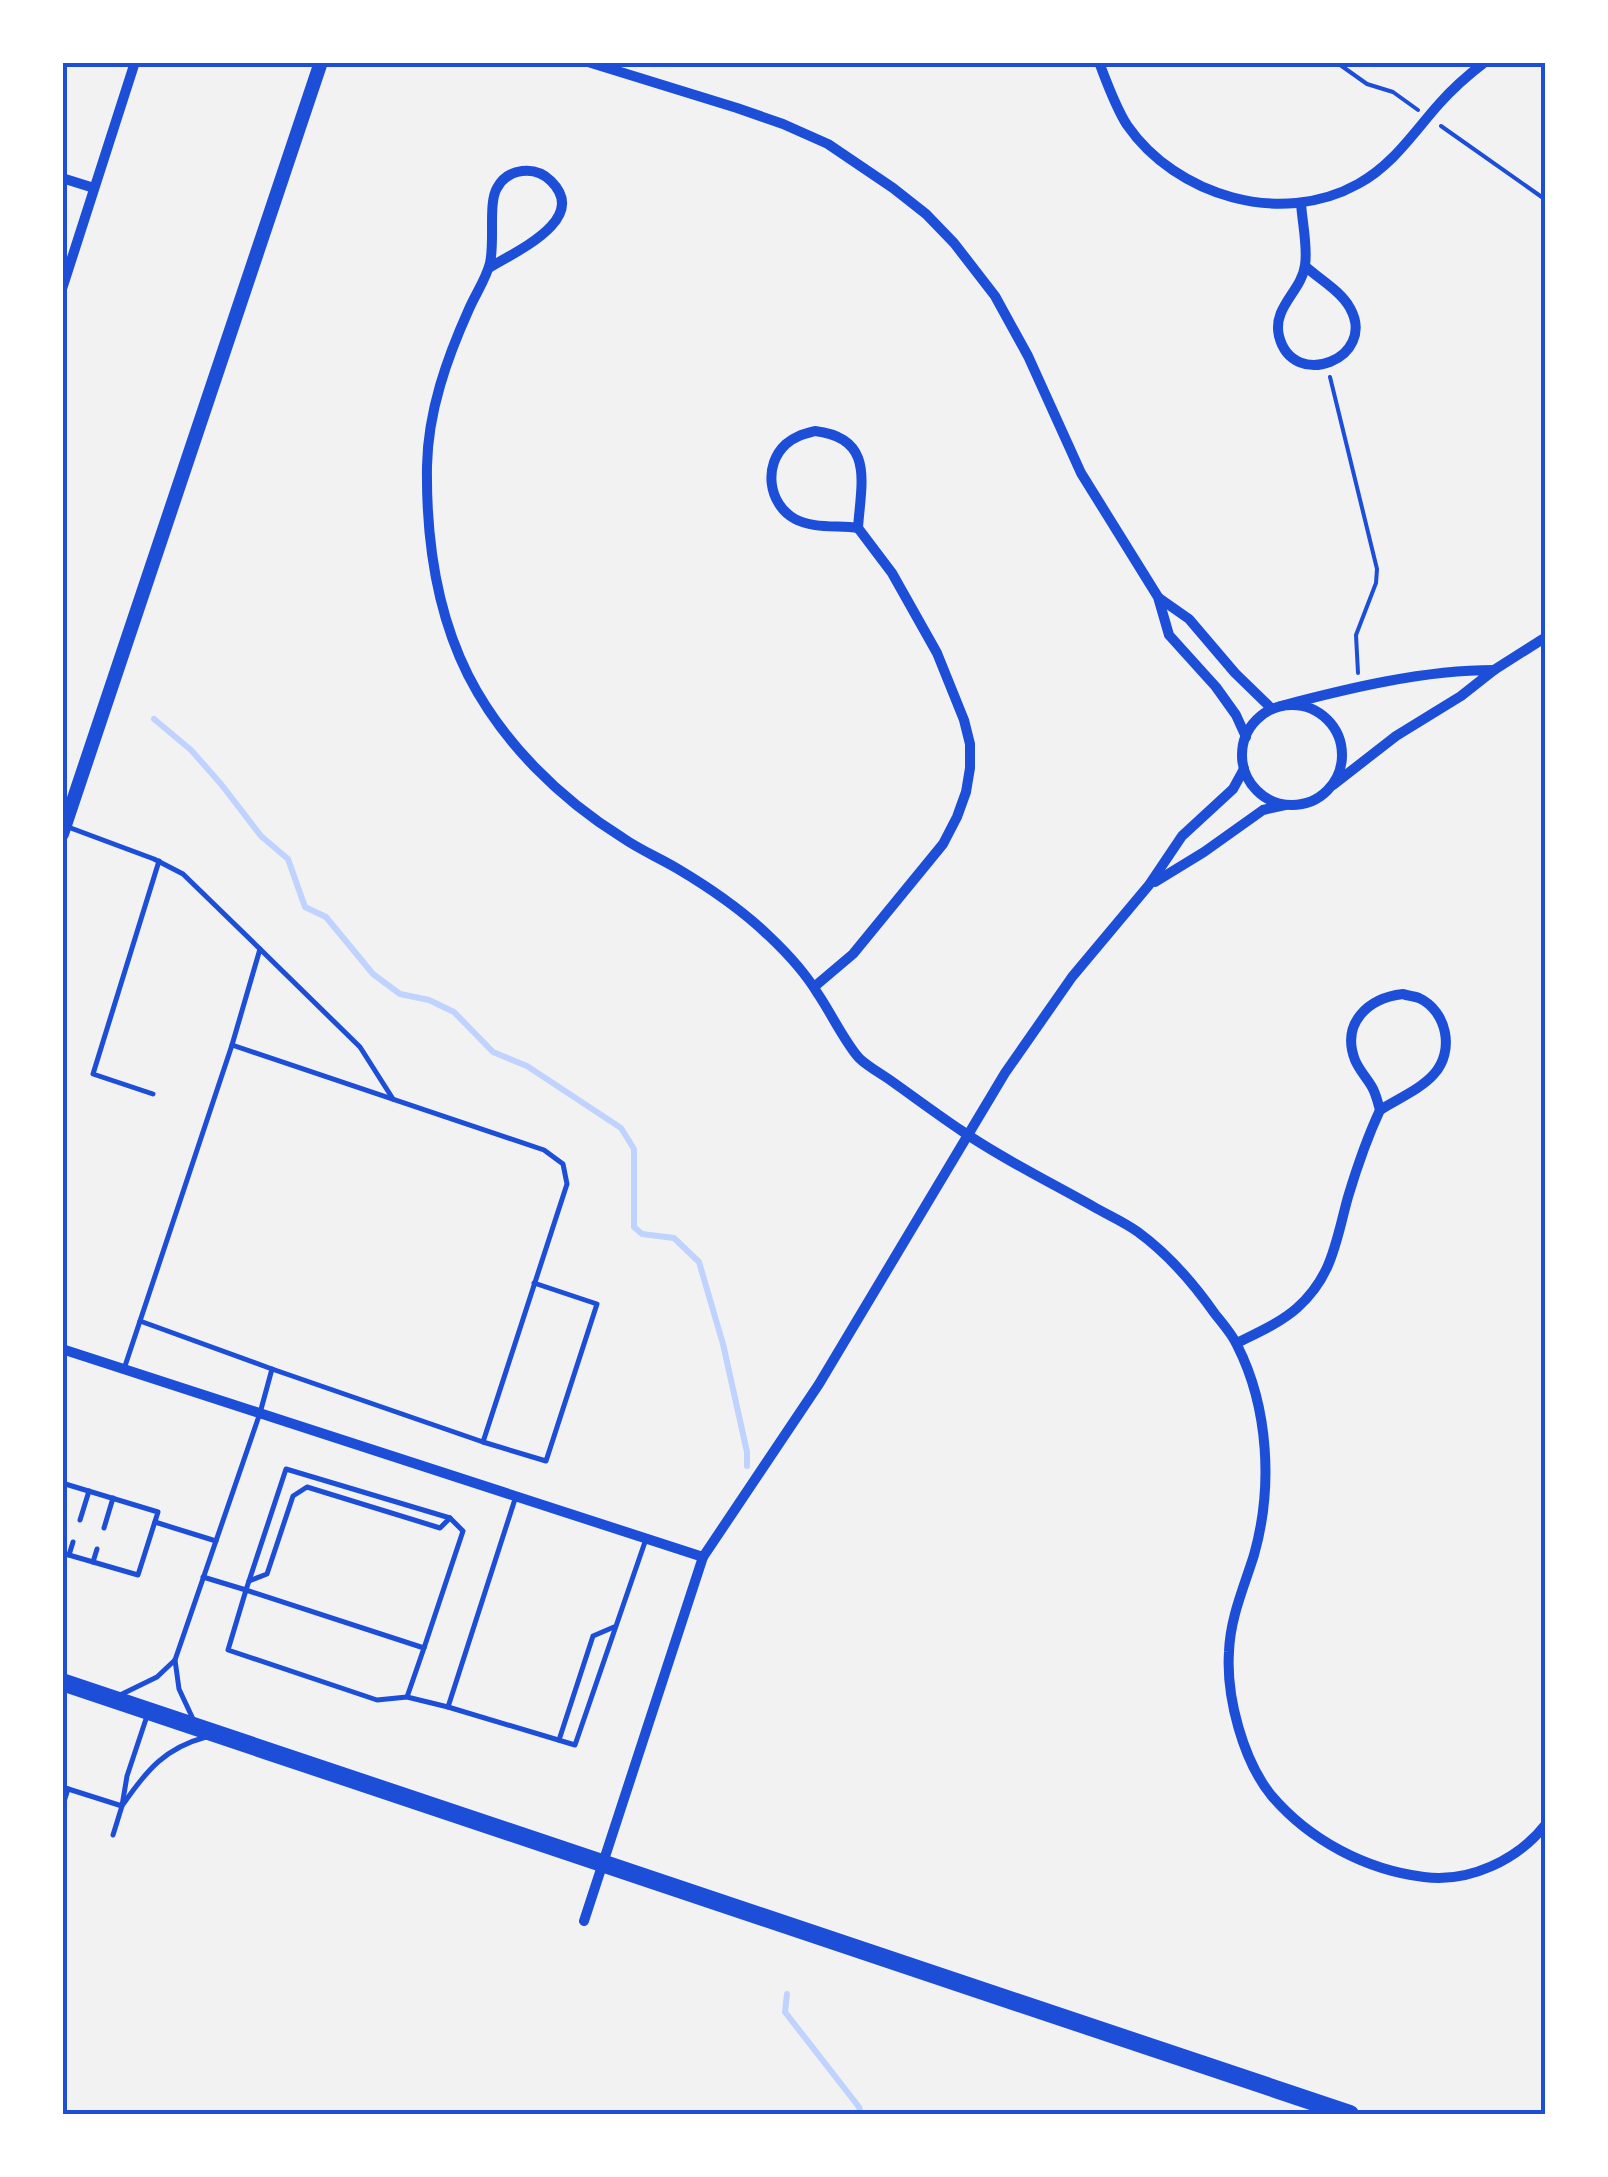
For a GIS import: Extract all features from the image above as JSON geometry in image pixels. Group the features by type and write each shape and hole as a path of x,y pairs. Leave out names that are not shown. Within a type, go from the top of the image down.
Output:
{"main road":[{"path":"62,1682 1350,2114"}],"street":[{"path":"62,289 135,62"},
{"path":"64,830 321,62"},
{"path":"588,62 737,108 828,144 926,214 954,242 994,296 1028,356 1080,474 1158,597 1170,635 1216,687 1246,736"},
{"path":"1099,62 1126,124 1148,150 1180,176 1249,202 1301,203 1359,184 1393,158 1456,86 1485,62"},
{"path":"489,268 554,225 560,213 559,193 543,175 528,170 515,172 496,190 489,268 439,382 427,459 428,538 444,612 468,675 508,737 579,808 731,904 771,938 814,987 860,1058 968,1136 1137,1232 1194,1285 1236,1344 1252,1385 1262,1428 1266,1478 1260,1532 1228,1651 1240,1735 1270,1794 1318,1836 1344,1852 1404,1875 1435,1879 1460,1878 1485,1870 1535,1838 1546,1824"},
{"path":"62,178 94,188"},
{"path":"1301,203 1305,266 1283,306 1278,332 1291,356 1309,365 1330,364 1346,352 1354,336 1354,320 1344,300 1305,266"},
{"path":"814,987 853,954 943,844 966,792 970,768 964,720 937,654 892,572 858,528 863,478 862,463 855,450 844,439 815,431 787,442 777,454 771,484 785,512 810,524 858,528"},
{"path":"1158,597 1189,619 1235,673 1277,708 1302,705 1328,719 1339,736 1343,756 1333,785"},
{"path":"1150,885 1263,810 1312,801 1396,736 1546,637"},
{"path":"1285,805 1263,796 1244,769 1246,736 1256,720 1277,708 1318,696 1456,670 1494,670"},
{"path":"584,1921 703,1557 819,1384 1005,1073 1072,978 1150,885 1182,836 1233,789 1244,769"},
{"path":"1236,1344 1296,1309 1317,1286 1331,1262 1356,1168 1380,1110 1433,1075 1442,1062 1446,1033 1431,1006 1418,998 1403,994 1372,1002 1353,1028 1355,1060 1373,1088 1380,1110"},
{"path":"62,1348 703,1557"}],"lane":[{"path":"64,830 183,874 360,1047 392,1099"},
{"path":"153,1094 94,1074 159,862"},
{"path":"124,1368 232,1045 260,949"},
{"path":"232,1045 544,1150 564,1164 567,1184 483,1442"},
{"path":"140,1321 546,1461 597,1304 534,1283"},
{"path":"111,1699 158,1676 174,1660 272,1369"},
{"path":"407,1697 463,1531 450,1518 286,1469 228,1650 377,1700 407,1697 575,1745 646,1539"},
{"path":"63,1484 158,1512 138,1575 66,1554 73,1542"},
{"path":"249,1581 267,1574 292,1496 307,1487 440,1528 450,1518"},
{"path":"80,1520 89,1491"},
{"path":"448,1708 516,1496"},
{"path":"104,1528 113,1498"},
{"path":"155,1522 216,1541"},
{"path":"93,1562 97,1549"},
{"path":"203,1577 424,1648"},
{"path":"558,1740 594,1636 616,1626"},
{"path":"122,1806 145,1772 206,1732 179,1688 174,1660"},
{"path":"113,1835 148,1711"},
{"path":"62,1808 66,1788 122,1806"}],"path":[{"path":"1336,62 1367,84 1392,92 1419,111"},
{"path":"1441,126 1546,200"},
{"path":"1330,377 1376,569 1374,588 1356,635 1360,679"}],"waterway":[{"path":"154,719 191,750 261,836 288,859 305,907 326,917 373,974 400,994 429,1000 454,1012 493,1052 527,1066 621,1128 634,1149 634,1227 642,1234 674,1238 699,1262 723,1344 747,1466"},
{"path":"787,1994 785,2012 861,2114"}]}
